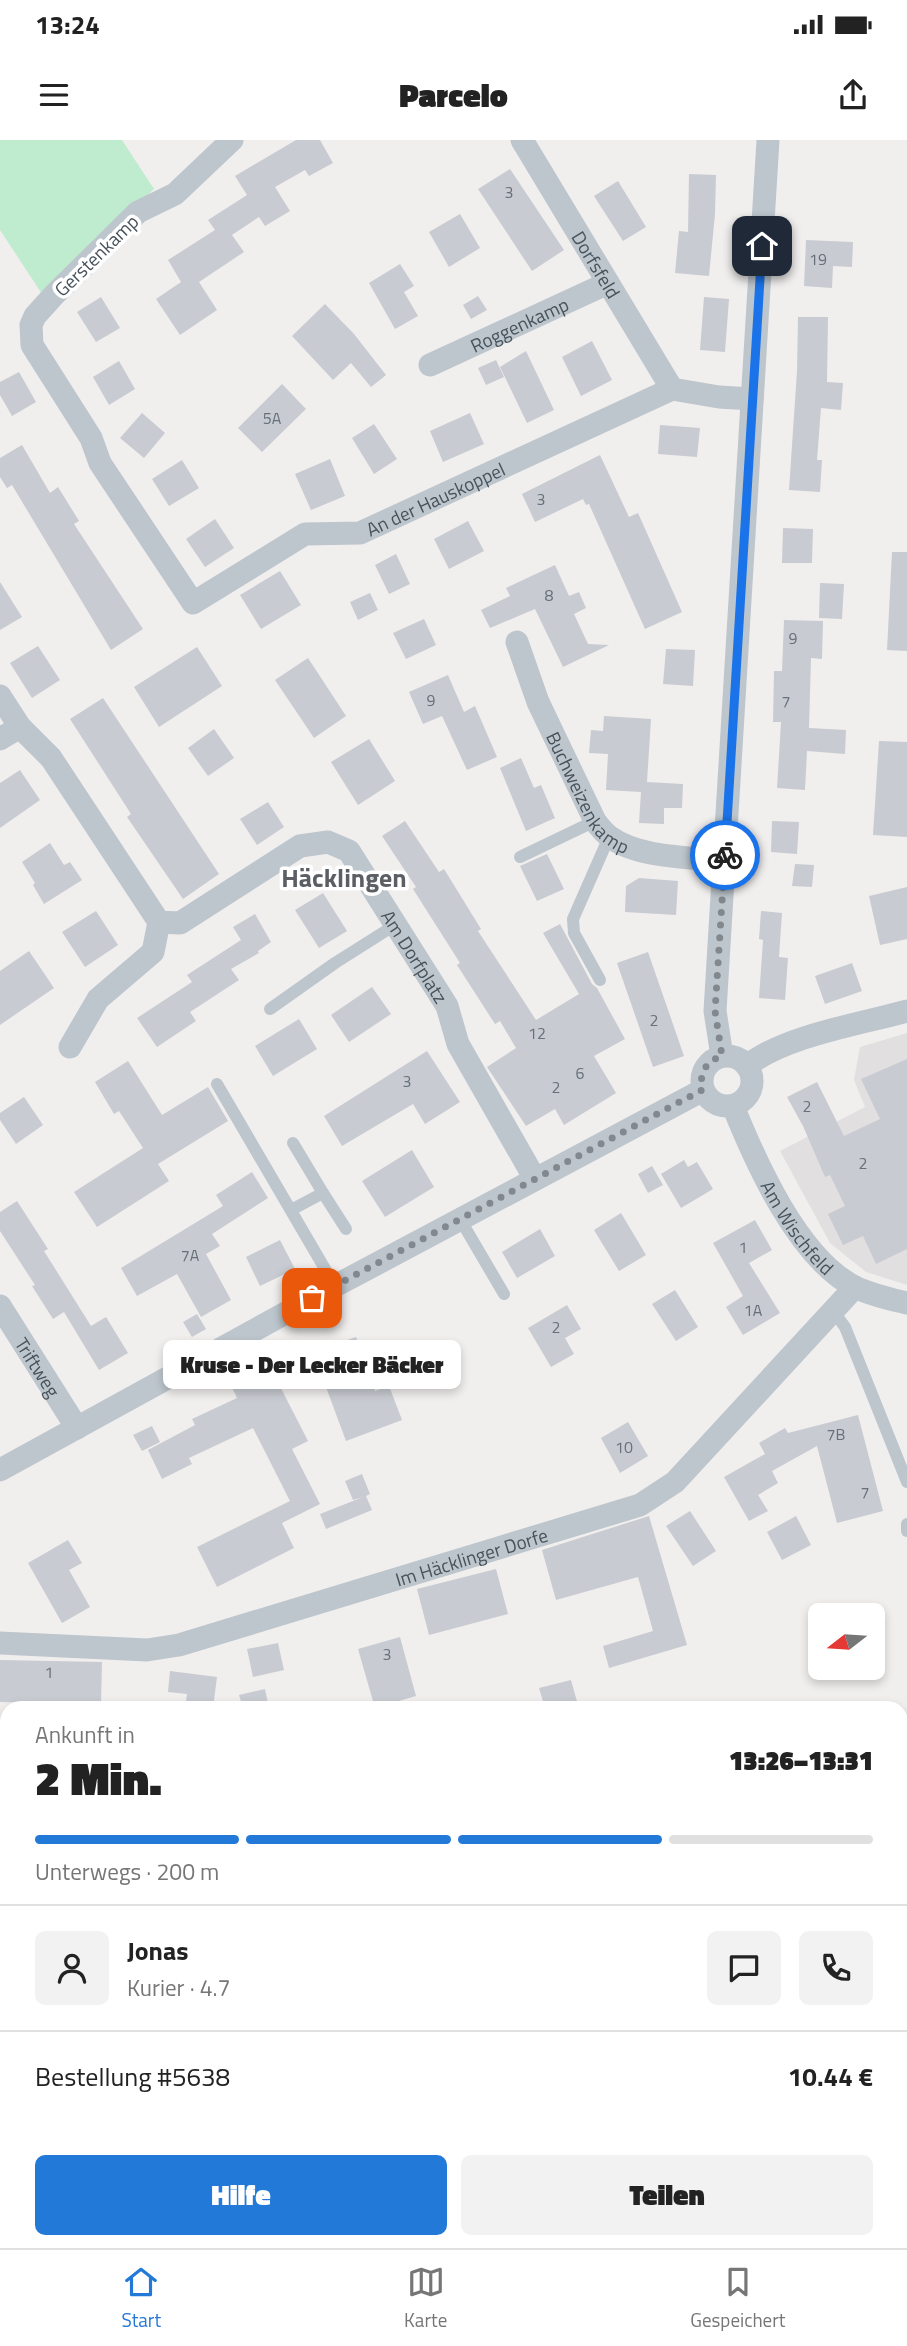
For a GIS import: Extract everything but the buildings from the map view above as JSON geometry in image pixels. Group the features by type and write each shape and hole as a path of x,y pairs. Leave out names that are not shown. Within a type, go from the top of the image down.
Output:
{"street":[{"name":"Gerstenkamp","path":"31,325 35,316 54,295 138,212 175,194 232,140"},
{"name":"Dorfsfeld","path":"522,140 672,389"},
{"path":"722,1056 715,1011 768,140"},
{"name":"Roggenkamp","path":"429,365 608,284"},
{"name":"An der Hauskoppel","path":"31,325 32,345 91,438 100,463 193,603 305,534 360,533 672,389"},
{"path":"672,389 719,397 752,399"},
{"name":"Buchweizenkamp","path":"517,642 538,702 602,829 630,848 724,861"},
{"path":"0,696 20,727 51,758 159,922 153,952 97,999 70,1047"},
{"path":"0,740 20,727"},
{"name":"Am Dorfplatz","path":"159,922 180,923 300,846 328,842 349,852 447,1006 458,1044 535,1179"},
{"path":"747,1066 780,1046 907,1011"},
{"path":"722,1056 739,1059 747,1066 752,1082 751,1090 741,1103 733,1106 718,1105 711,1102 702,1090 704,1068 715,1058 722,1056"},
{"path":"0,1470 335,1286 702,1090"},
{"name":"Am Wischfeld","path":"733,1106 765,1177 794,1226 824,1266 855,1287 907,1303"},
{"name":"Im Häcklinger Dorfe","path":"0,1643 147,1650 179,1645 640,1504 675,1482 855,1287"},
{"name":"Triftweg","path":"0,1306 77,1428"}],"lane":[{"path":"520,857 602,829"},
{"path":"600,980 574,933 573,919 602,829"},
{"path":"270,1009 334,963 395,925"},
{"path":"217,1084 335,1286"},
{"path":"293,1143 345,1229"},
{"path":"291,1210 323,1193"},
{"path":"460,1219 504,1294"},
{"path":"834,1312 845,1327 907,1482"},
{"path":"907,1524 907,1531"}],"shaded area":[{"path":"907,1033 907,1285 866,1272 830,1243 780,1151 865,1107 854,1080 860,1047"}],"green space":[{"path":"0,140 122,140 154,189 42,294 0,230"}],"way so far":[{"path":"312,1298 702,1090 704,1068 715,1058 722,1056 715,1011 725,855"}],"place":[{"name":"Kruse - Der Lecker Bäcker","path":"312,1298"}],"district":[{"name":"Häcklingen","path":"344,877"}],"route":[{"path":"725,855 762,246"}]}
